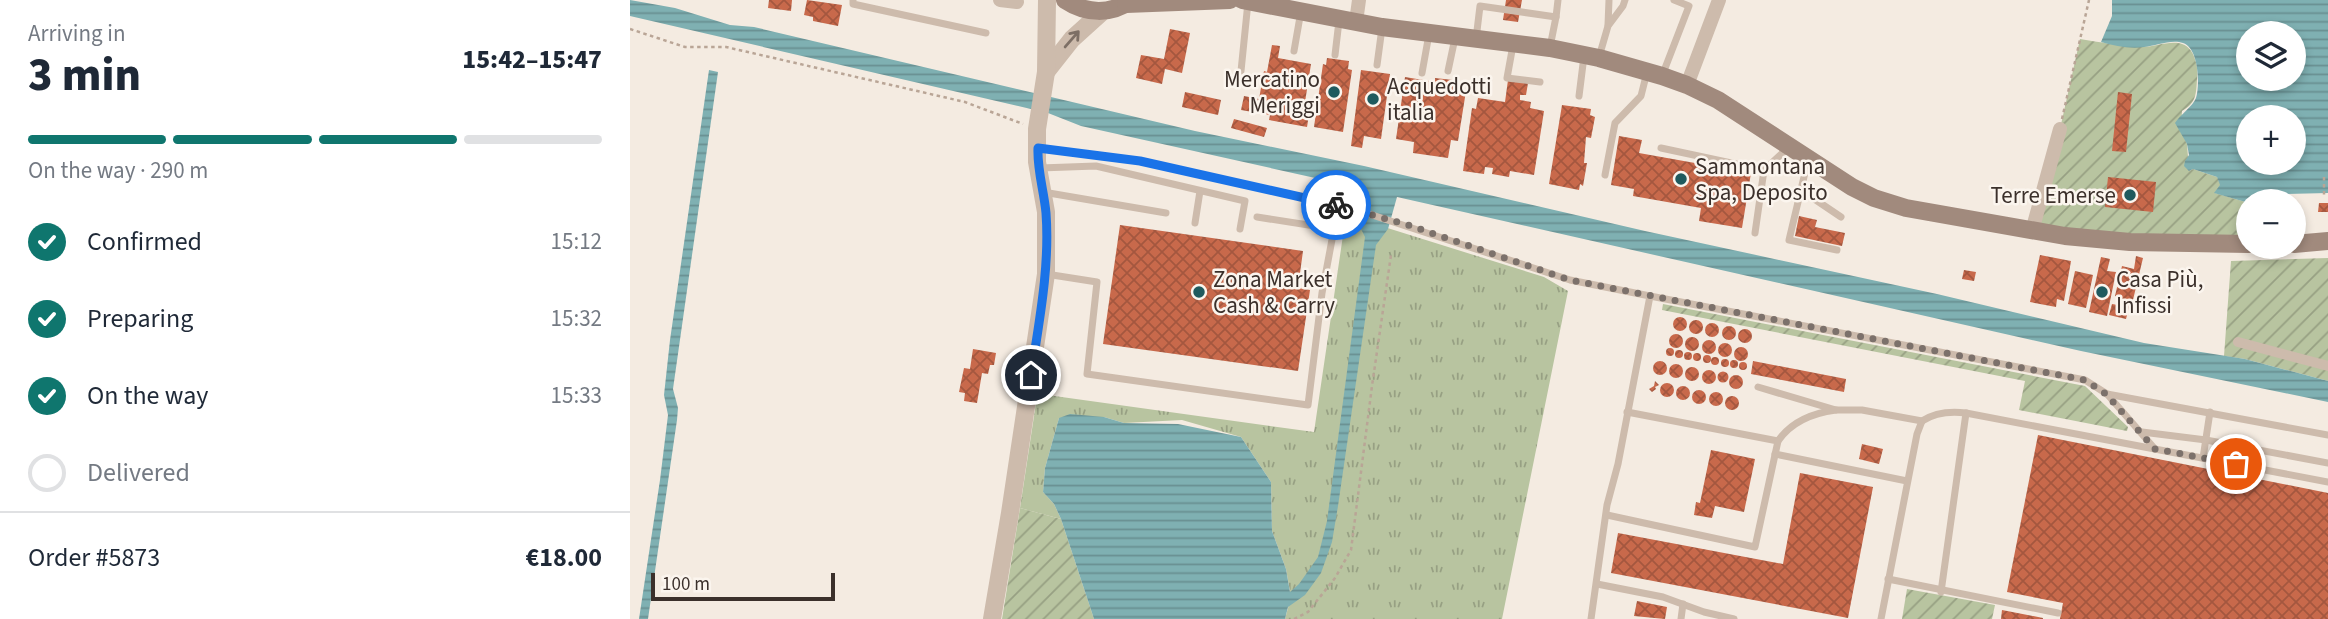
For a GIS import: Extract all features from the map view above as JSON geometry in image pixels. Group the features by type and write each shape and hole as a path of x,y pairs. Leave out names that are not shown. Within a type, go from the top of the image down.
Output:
{"main road":[{"path":"1065,0 1084,9 1102,11 1129,2 1240,0 1382,27 1514,42 1591,56 1655,73 1687,85 1752,120 1852,187 1884,202 2032,231 2130,242 2236,244"},
{"path":"2306,243 2328,241"}],"street":[{"path":"1000,0 1017,2"},
{"path":"992,619 1046,274 1046,212 1038,167 1037,129 1045,77 1047,0"},
{"path":"1348,20 1359,0"},
{"path":"1687,85 1719,0"},
{"path":"1045,77 1080,30 1102,11"},
{"path":"2032,231 2060,129"},
{"path":"2238,342 2328,366"}],"lane":[{"path":"853,0 853,4 986,33"},
{"path":"1240,0 1241,71"},
{"path":"1550,48 1558,0"},
{"path":"1608,26 1609,0"},
{"path":"1579,96 1591,56 1625,0"},
{"path":"1605,175 1615,123 1641,96 1689,6 1674,0"},
{"path":"1476,38 1480,6 1492,4 1556,16"},
{"path":"1294,51 1301,11"},
{"path":"1335,55 1348,20"},
{"path":"1377,65 1382,27"},
{"path":"1422,73 1429,34"},
{"path":"1448,71 1455,37"},
{"path":"1514,42 1507,78 1540,82"},
{"path":"1755,233 1764,170 1789,146"},
{"path":"1038,148 1140,161 1354,209 1570,280 2085,380 2106,394 2155,449"},
{"path":"1661,148 1764,170"},
{"path":"1809,160 1789,240 1837,250"},
{"path":"1038,167 1096,166 1245,201 1240,229"},
{"path":"1801,190 1841,218"},
{"path":"1195,223 1200,191"},
{"path":"1042,192 1166,212"},
{"path":"1046,274 1097,282 1087,374 1308,405 1322,293 1334,229 1257,217"},
{"path":"1591,619 1607,514 1650,296"},
{"path":"1758,387 1836,410"},
{"path":"2106,394 2328,435"},
{"path":"1607,514 1755,547 1778,441 1795,424 1836,410 1862,410 1922,421 1942,412 1966,413 2328,482"},
{"path":"1628,412 1778,441"},
{"path":"2203,458 2210,412"},
{"path":"1941,592 1966,413"},
{"path":"1881,619 1907,481 1922,421"},
{"path":"2141,431 2328,463"},
{"path":"1775,454 1907,481"},
{"path":"1888,579 1941,592 2058,613"},
{"path":"1597,584 1663,597 1734,619"},
{"path":"1681,619 1684,604"}],"path":[{"path":"2060,129 2089,0"},
{"path":"630,29 670,44 685,47 726,47 965,102 1037,129"},
{"path":"2324,177 2324,197"},
{"path":"1294,619 1308,612 1335,578 1351,550 1391,255"}],"green space":[{"path":"2080,39 2139,47 2183,44 2193,54 2197,67 2194,98 2182,111 2181,131 2187,144 2189,171 2193,169 2217,177 2221,185 2215,193 2236,199 2236,243 2032,231 2060,129"},
{"path":"1346,215 1544,277 1568,291 1502,619 1285,619 1291,597 1286,569 1272,531 1271,482 1241,437 1182,420 1124,423 1104,417 1059,418 1045,468 1043,492 1054,504 1061,519 1020,508 1036,403 1040,394 1314,432"},
{"path":"2328,258 2328,381 2224,356 2231,261"},
{"path":"1663,304 2085,386 2128,427 2127,431 2019,410 2025,381 1662,310"},
{"path":"1020,508 1061,519 1094,619 1002,619"},
{"path":"1907,589 1995,605 1992,619 1902,619"}],"water":[{"path":"630,0 675,8 730,25 754,27 1195,131 1937,294 2144,343 2245,359 2328,381 2328,402 2081,351 1397,197 1388,229 1376,245 1332,542 1321,573 1305,595 1288,607 1285,619 1094,619 1061,519 1054,504 1043,492 1045,468 1059,418 1070,414 1104,417 1124,423 1178,424 1241,437 1271,482 1272,531 1286,569 1290,592 1318,557 1327,521 1365,237 1356,219 1365,189 1081,126 1048,113 630,16"},
{"path":"2112,0 2328,0 2328,193 2306,194 2306,189 2236,189 2236,199 2214,193 2220,185 2217,177 2193,169 2189,171 2184,166 2189,155 2187,144 2175,123 2196,98 2198,76 2195,59 2188,46 2169,42 2133,48 2101,42 2112,16"},
{"path":"709,70 718,72 673,389 678,408 677,420 648,619 639,619 668,415 664,395 670,340"}],"building":[{"path":"769,0 792,0 791,11 768,8"},
{"path":"807,0 842,5 838,26 813,21 813,17 804,15"},
{"path":"1506,0 1522,0 1518,22 1503,20"},
{"path":"1170,29 1190,33 1182,73 1165,69 1162,84 1136,78 1141,55 1164,59"},
{"path":"1272,45 1280,46 1278,58 1311,64 1305,102 1311,103 1307,127 1269,120 1270,115 1241,110 1244,96 1259,99"},
{"path":"1327,58 1349,61 1348,69 1352,70 1343,132 1314,127 1323,64 1326,65"},
{"path":"1361,70 1390,74 1381,139 1364,136 1362,148 1351,146"},
{"path":"1453,76 1456,76 1458,90 1466,91 1458,141 1451,140 1448,158 1413,153 1414,142 1396,139 1405,77 1435,82 1435,78 1453,80"},
{"path":"1508,80 1528,83 1526,95 1520,95 1520,100 1531,102 1530,108 1544,111 1534,175 1510,171 1509,177 1492,174 1493,168 1485,167 1484,174 1463,171 1472,108 1476,109 1478,98 1505,102"},
{"path":"1185,92 1221,100 1218,115 1182,107"},
{"path":"2118,92 2132,94 2126,152 2112,151"},
{"path":"1562,105 1591,109 1590,115 1595,117 1591,138 1586,137 1584,163 1587,163 1583,186 1580,184 1579,190 1549,184"},
{"path":"1234,119 1267,128 1264,137 1231,128"},
{"name":"Sammontana Spa, Deposito","path":"1619,136 1642,140 1639,153 1751,173 1742,228 1699,221 1701,208 1633,196 1634,189 1611,185"},
{"name":"Terre Emerse","path":"2108,177 2156,182 2153,212 2105,207"},
{"path":"2319,203 2328,203 2328,212 2318,212"},
{"path":"1799,216 1817,220 1815,227 1845,233 1842,246 1795,236"},
{"path":"1120,225 1303,251 1298,288 1310,290 1298,371 1103,344"},
{"path":"2040,255 2071,261 2064,301 2057,299 2056,307 2030,302"},
{"path":"2136,256 2143,258 2126,319 2109,315 2112,304 2118,305 2120,298 2115,296 2122,266 2134,269"},
{"name":"Casa Più, Infissi","path":"2101,257 2110,259 2107,271 2116,272 2107,316 2089,312"},
{"path":"1964,270 1976,272 1974,281 1962,279"},
{"path":"2075,271 2093,275 2086,308 2068,304"},
{"path":"1677,317 1683,317 1687,324 1683,331 1677,331 1673,327 1673,321"},
{"path":"1693,320 1699,320 1703,327 1699,334 1693,334 1689,330 1689,324"},
{"path":"1709,323 1715,323 1719,330 1715,337 1709,337 1705,333 1705,327"},
{"path":"1726,326 1732,326 1736,333 1732,340 1726,340 1722,336 1722,330"},
{"path":"1742,329 1748,329 1752,336 1748,343 1742,343 1738,339 1738,333"},
{"path":"1673,334 1679,334 1683,341 1679,348 1673,348 1669,344 1669,338"},
{"path":"1689,337 1695,337 1699,344 1695,351 1689,351 1685,347 1685,341"},
{"path":"1706,340 1712,340 1716,347 1712,354 1706,354 1702,350 1702,344"},
{"path":"1722,343 1728,343 1732,350 1728,357 1722,357 1718,353 1718,347"},
{"path":"1738,347 1744,347 1748,354 1744,361 1738,361 1734,357 1734,351"},
{"path":"1670,348 1674,352 1670,356 1666,352"},
{"path":"973,349 996,353 994,365 990,365 988,374 982,373 977,403 964,401 965,393 959,392 964,368 970,369"},
{"path":"1679,350 1683,354 1679,358 1675,354"},
{"path":"1688,352 1692,356 1688,360 1684,356"},
{"path":"1697,353 1701,357 1697,361 1693,357"},
{"path":"1707,355 1711,359 1707,363 1703,359"},
{"path":"1715,357 1719,361 1715,365 1711,361"},
{"path":"1725,359 1729,363 1725,367 1721,363"},
{"path":"1734,360 1738,364 1734,368 1730,364"},
{"path":"1657,361 1663,361 1667,368 1663,375 1657,375 1653,371 1653,365"},
{"path":"1753,361 1846,379 1844,392 1751,374"},
{"path":"1743,362 1747,366 1743,370 1739,366"},
{"path":"1673,364 1679,364 1683,371 1679,378 1673,378 1669,374 1669,368"},
{"path":"1689,367 1695,367 1699,374 1695,381 1689,381 1685,377 1685,371"},
{"path":"1706,370 1712,370 1716,377 1712,384 1706,384 1702,380 1702,374"},
{"path":"1723,372 1727,373 1727,381 1723,382 1719,381 1718,377 1719,373"},
{"path":"1733,375 1739,375 1743,382 1739,389 1733,389 1729,385 1729,379"},
{"path":"1655,381 1659,385 1652,392 1649,389 1654,386"},
{"path":"1664,383 1670,383 1674,390 1670,397 1664,397 1660,393 1660,387"},
{"path":"1680,386 1686,386 1690,393 1686,400 1680,400 1676,396 1676,390"},
{"path":"1696,390 1702,390 1706,397 1702,404 1696,404 1692,400 1692,394"},
{"path":"1713,392 1719,392 1723,399 1719,406 1713,406 1709,402 1709,396"},
{"path":"1729,396 1735,396 1739,403 1735,410 1729,410 1725,406 1725,400"},
{"path":"2038,435 2328,493 2328,619 2060,619 2063,603 2007,592"},
{"path":"1862,444 1883,449 1879,464 1859,459"},
{"path":"1711,450 1755,459 1744,512 1715,506 1712,518 1694,515 1696,502 1700,503"},
{"path":"1800,473 1873,487 1848,618 1611,573 1618,533 1783,564"},
{"path":"1637,601 1667,607 1665,619 1634,616"},
{"path":"2002,610 2043,618 2043,619 2001,619"}],"way so far":[{"path":"1336,205 1408,225 1570,280 1617,291 2085,380 2106,394 2155,449 2236,464"}],"place":[{"name":"Mercatino Meriggi","path":"1334,92"},
{"name":"Acquedotti italia","path":"1373,99"},
{"name":"Sammontana Spa, Deposito","path":"1681,179"},
{"name":"Terre Emerse","path":"2130,195"},
{"name":"Zona Market Cash & Carry","path":"1199,292"},
{"name":"Casa Più, Infissi","path":"2102,292"}],"route":[{"path":"1031,375 1046,274 1046,212 1037,162 1038,148 1140,161 1336,205"}]}
